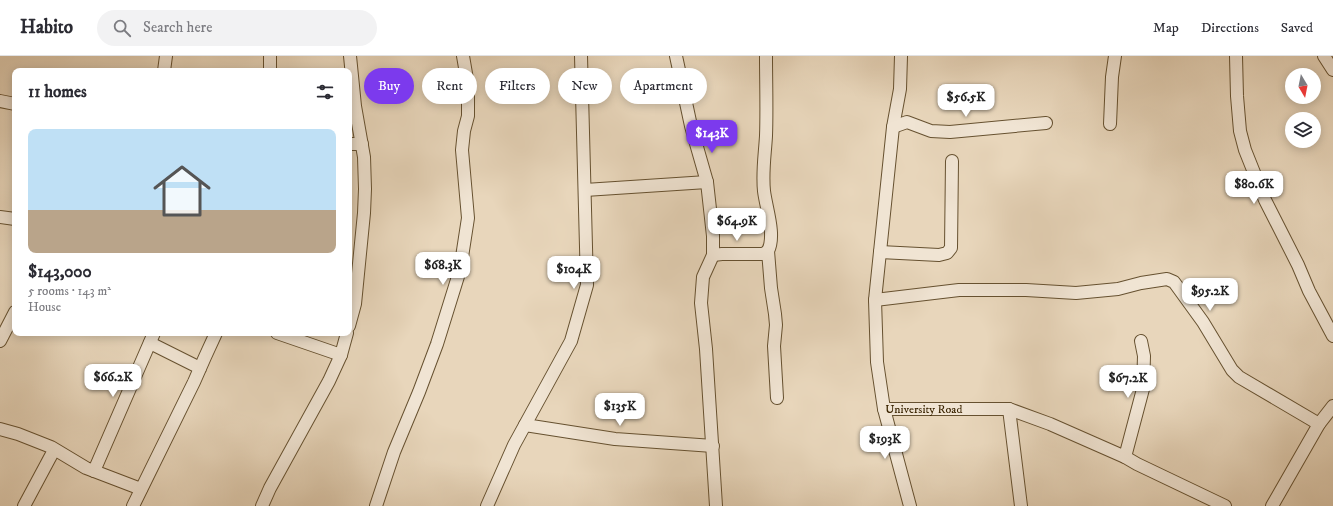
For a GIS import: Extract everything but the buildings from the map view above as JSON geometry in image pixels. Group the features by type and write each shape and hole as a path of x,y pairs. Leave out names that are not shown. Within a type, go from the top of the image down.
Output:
{"street":[{"path":"164,68 166,56"},
{"path":"270,56 270,68"},
{"path":"350,56 351,68"},
{"path":"376,506 394,452 437,344 460,270 468,218 462,150 464,130 468,116 468,85 463,56"},
{"path":"487,506 514,445 571,341 587,285 581,56"},
{"path":"676,56 691,126 707,182 713,236 713,255 703,277 700,303 706,349 716,506"},
{"path":"713,255 763,254 768,251 771,246 769,213 764,190 763,167 766,136 766,56"},
{"name":"University Road","path":"902,56 900,89 893,127 875,300 877,362 884,409 1009,409 1050,424 1125,457 1225,506"},
{"path":"1110,124 1112,77 1115,56"},
{"path":"1236,56 1240,131 1245,150 1265,200 1298,265 1308,291 1333,336"},
{"path":"1324,56 1333,70"},
{"path":"352,76 355,106 364,157 364,213 355,304 352,315"},
{"path":"0,101 12,103"},
{"path":"893,127 907,122 931,131 950,132 1046,124"},
{"path":"352,144 362,144"},
{"path":"880,252 939,255 947,253 951,248 952,161"},
{"path":"585,190 707,182"},
{"path":"0,217 12,219"},
{"path":"768,251 771,288 776,319 774,346 777,398"},
{"path":"875,300 959,290 1013,290 1076,293 1118,289 1141,283 1167,279 1174,282 1203,322 1232,370 1239,377 1319,424"},
{"path":"0,341 12,318"},
{"path":"133,506 194,382 215,336"},
{"path":"286,336 341,355"},
{"path":"262,506 270,488 329,381 341,355 346,336"},
{"path":"94,471 152,338 200,368"},
{"path":"1125,457 1143,389 1144,356 1141,341"},
{"path":"1272,506 1319,424 1333,406"},
{"path":"884,409 910,506"},
{"path":"1009,409 1021,506"},
{"path":"525,425 615,439 713,446"},
{"path":"0,429 18,434 54,450 86,468 141,489"},
{"path":"24,506 54,450"}]}
